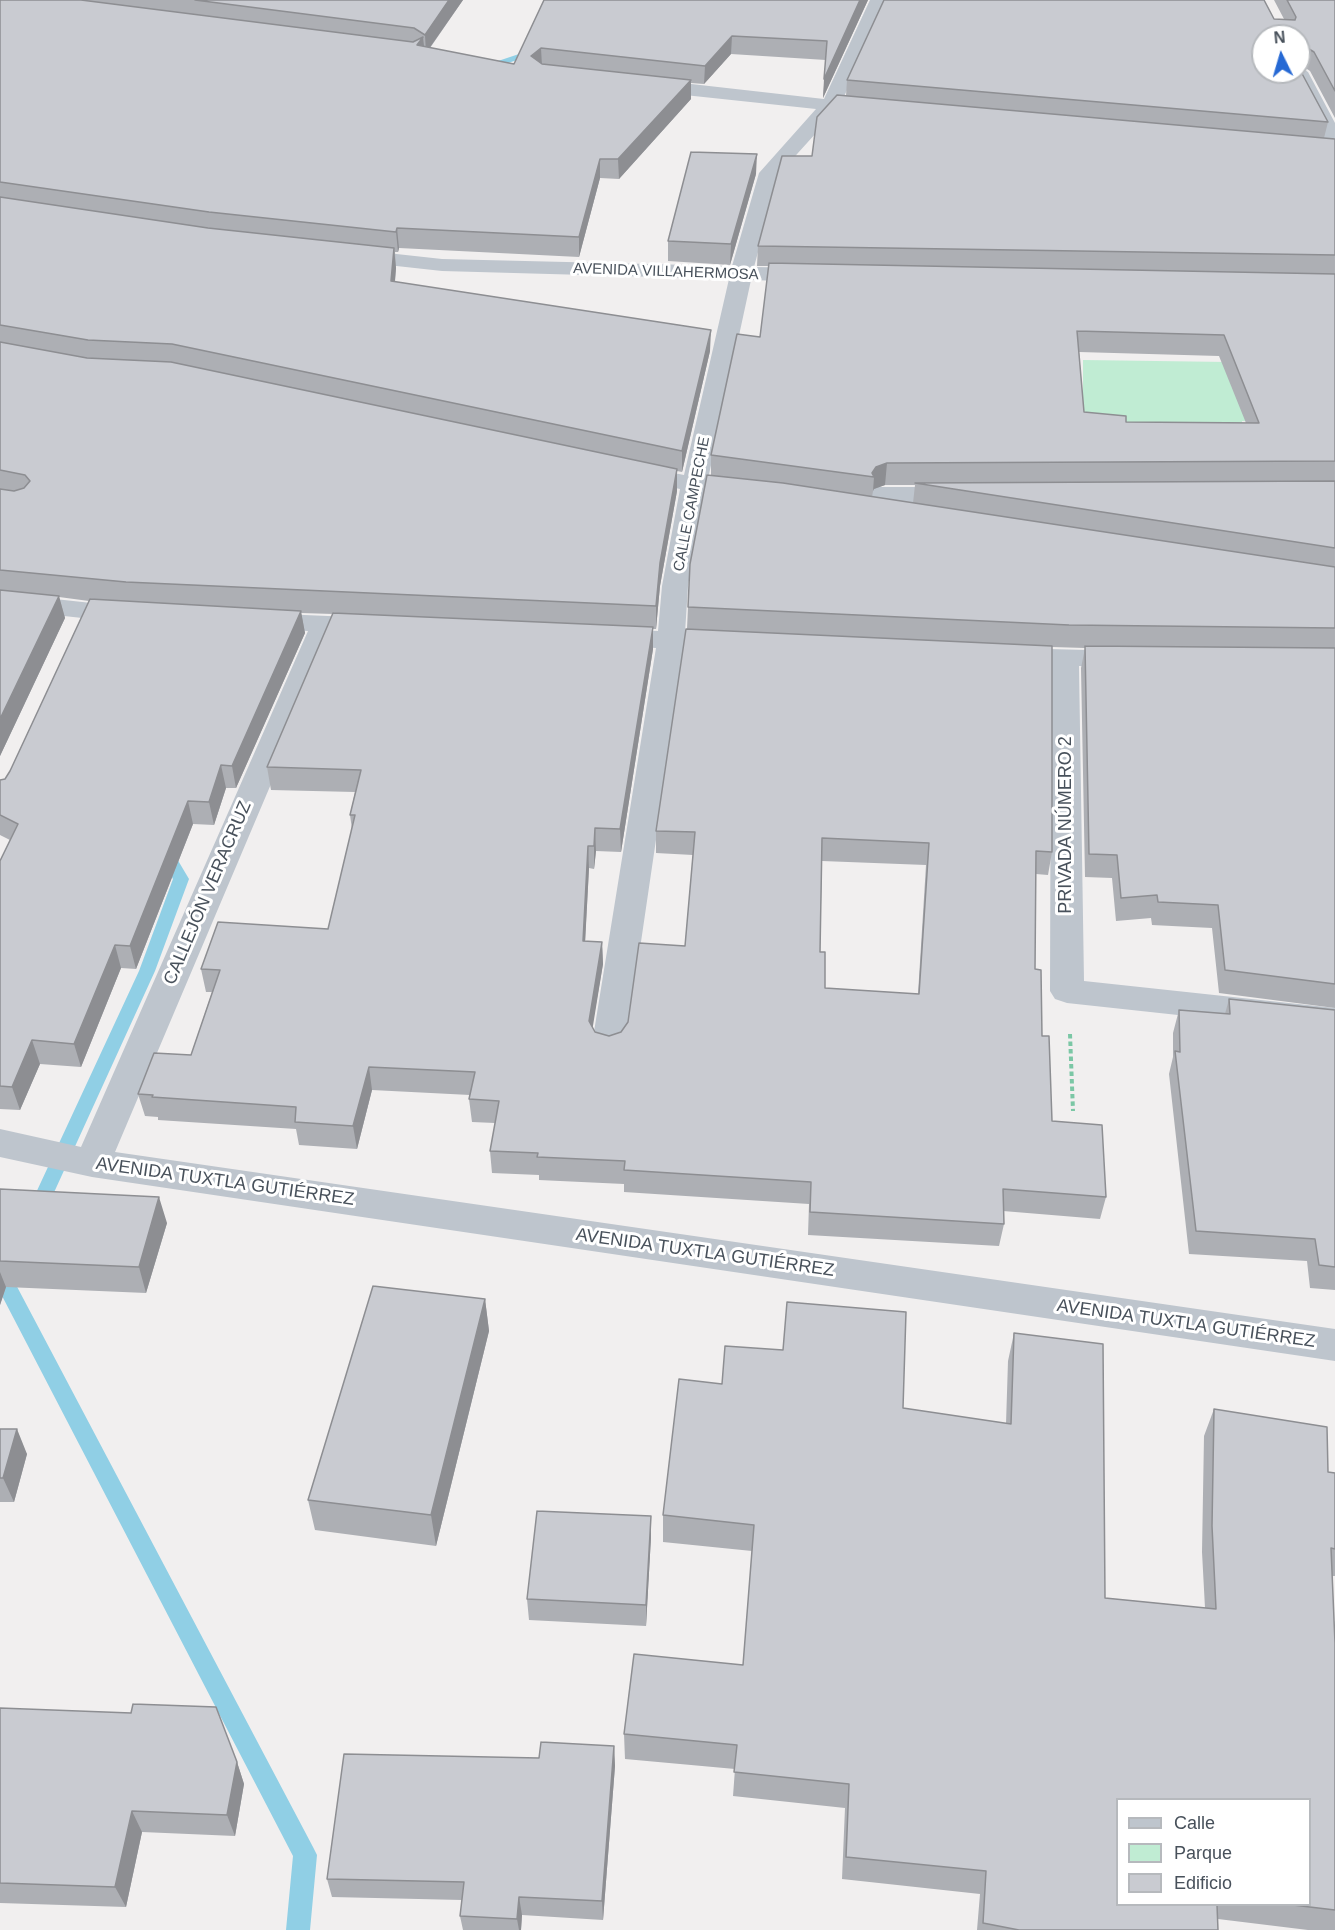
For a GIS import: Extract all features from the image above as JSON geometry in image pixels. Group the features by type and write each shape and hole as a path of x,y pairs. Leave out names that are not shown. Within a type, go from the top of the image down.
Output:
{"street":[{"name":"CALLE CAMPECHE","path":"609,1044 671,640 675,586 741,274 769,173 830,106 879,0"},
{"path":"623,83 865,109"},
{"path":"1304,84 1331,148"},
{"name":"AVENIDA VILLAHERMOSA","path":"327,253 442,265 836,276"},
{"path":"614,467 695,485 771,494"},
{"path":"935,519 805,497 982,495"},
{"path":"0,601 79,623 142,616"},
{"path":"233,620 396,627"},
{"name":"CALLEJÓN VERACRUZ","path":"84,1161 325,624"},
{"path":"587,636 755,644"},
{"path":"981,655 1159,659"},
{"name":"PRIVADA NÚMERO 2","path":"1065,658 1067,991"},
{"path":"1067,991 1335,1020"},
{"name":"AVENIDA TUXTLA GUTIÉRREZ","path":"0,1143 84,1161 1335,1346"}],"path":[{"path":"1067,991 1073,1111"}],"green space":[{"path":"1083,360 1228,362 1232,388 1317,391 1291,424 1242,421 1243,437 1083,425"}],"building":[{"path":"0,0 81,0 413,42 423,37 417,45 514,64 544,0 860,0 824,79 827,41 732,36 705,66 541,48 531,56 542,64 691,80 618,159 600,159 579,237 397,228 396,232 209,212 0,182"},
{"path":"195,0 449,0 425,35 414,28"},
{"path":"884,0 1264,0 1274,19 1295,20 1296,17 1287,0 1335,0 1335,91 1311,50 1311,24 1251,24 1251,84 1308,84 1328,122 847,80"},
{"path":"837,95 1335,139 1335,255 758,246 782,156 812,156 817,117"},
{"path":"691,152 757,154 731,244 668,241"},
{"path":"0,197 208,228 394,248 391,281 711,330 682,451 172,344 88,340 0,325"},
{"path":"769,263 1335,274 1335,461 887,463 876,467 872,473 874,477 711,455 737,334 760,337","holes":["1077,331 1224,335 1259,423 1126,422 1126,416 1084,412"]},
{"path":"0,342 87,358 171,362 677,469 660,563 656,606 126,582 0,570 0,489 14,491 24,488 30,481 25,475 0,470"},
{"path":"707,475 783,483 1335,567 1335,628 1069,625 688,607 690,564"},
{"path":"1335,481 1335,548 915,483"},
{"path":"0,590 59,596 0,719"},
{"path":"90,599 301,611 232,766 221,765 209,802 188,801 130,946 115,945 74,1044 32,1040 12,1087 0,1086 0,861 18,824 0,815 0,780 5,779 10,771"},
{"path":"333,613 653,627 620,829 595,828 594,846 588,846 583,941 602,942 589,1021 595,1032 609,1036 621,1032 628,1022 639,943 685,946 695,832 656,831 686,629 1052,646 1052,852 1036,851 1035,969 1041,970 1042,1036 1049,1036 1052,1121 1102,1125 1106,1197 1003,1189 1004,1224 810,1212 811,1182 624,1170 625,1161 537,1157 538,1153 490,1151 499,1101 469,1099 475,1072 369,1067 353,1126 295,1122 296,1107 152,1097 153,1095 138,1094 154,1053 191,1055 220,970 201,969 218,922 328,929 355,815 350,815 361,770 267,767","holes":["822,838 929,843 919,994 825,988 825,952 820,952"]},
{"path":"1085,646 1335,648 1335,984 1225,970 1218,905 1158,902 1157,895 1121,898 1117,855 1089,854"},
{"path":"1229,999 1335,1010 1335,1267 1319,1265 1315,1239 1196,1231 1175,1051 1180,1052 1179,1010 1230,1014"},
{"path":"0,1189 159,1197 139,1267 0,1261"},
{"path":"373,1286 485,1299 431,1515 308,1500"},
{"path":"787,1302 906,1312 903,1408 1011,1424 1014,1333 1103,1344 1105,1598 1216,1609 1212,1526 1214,1409 1327,1427 1328,1472 1335,1473 1335,1549 1331,1548 1335,1643 1335,1910 1301,1906 1311,1906 1311,1798 1116,1798 1116,1906 1217,1906 1218,1930 1019,1930 983,1923 986,1871 846,1857 849,1784 734,1772 737,1745 624,1734 634,1654 743,1665 754,1525 663,1515 679,1379 722,1384 725,1346 783,1350"},
{"path":"0,1429 17,1429 3,1478 0,1478"},
{"path":"537,1511 651,1516 646,1605 527,1599"},
{"path":"133,1704 216,1707 237,1762 227,1815 132,1811 115,1887 0,1883 0,1708 131,1713"},
{"path":"541,1742 614,1746 602,1901 519,1897 517,1919 460,1916 464,1882 327,1879 344,1754 539,1758"}],"waterway":[{"path":"482,68 537,51"},
{"path":"37,1210 147,971 181,879 164,851"},
{"path":"11,1266 4,1281 305,1855 298,1930"}]}
